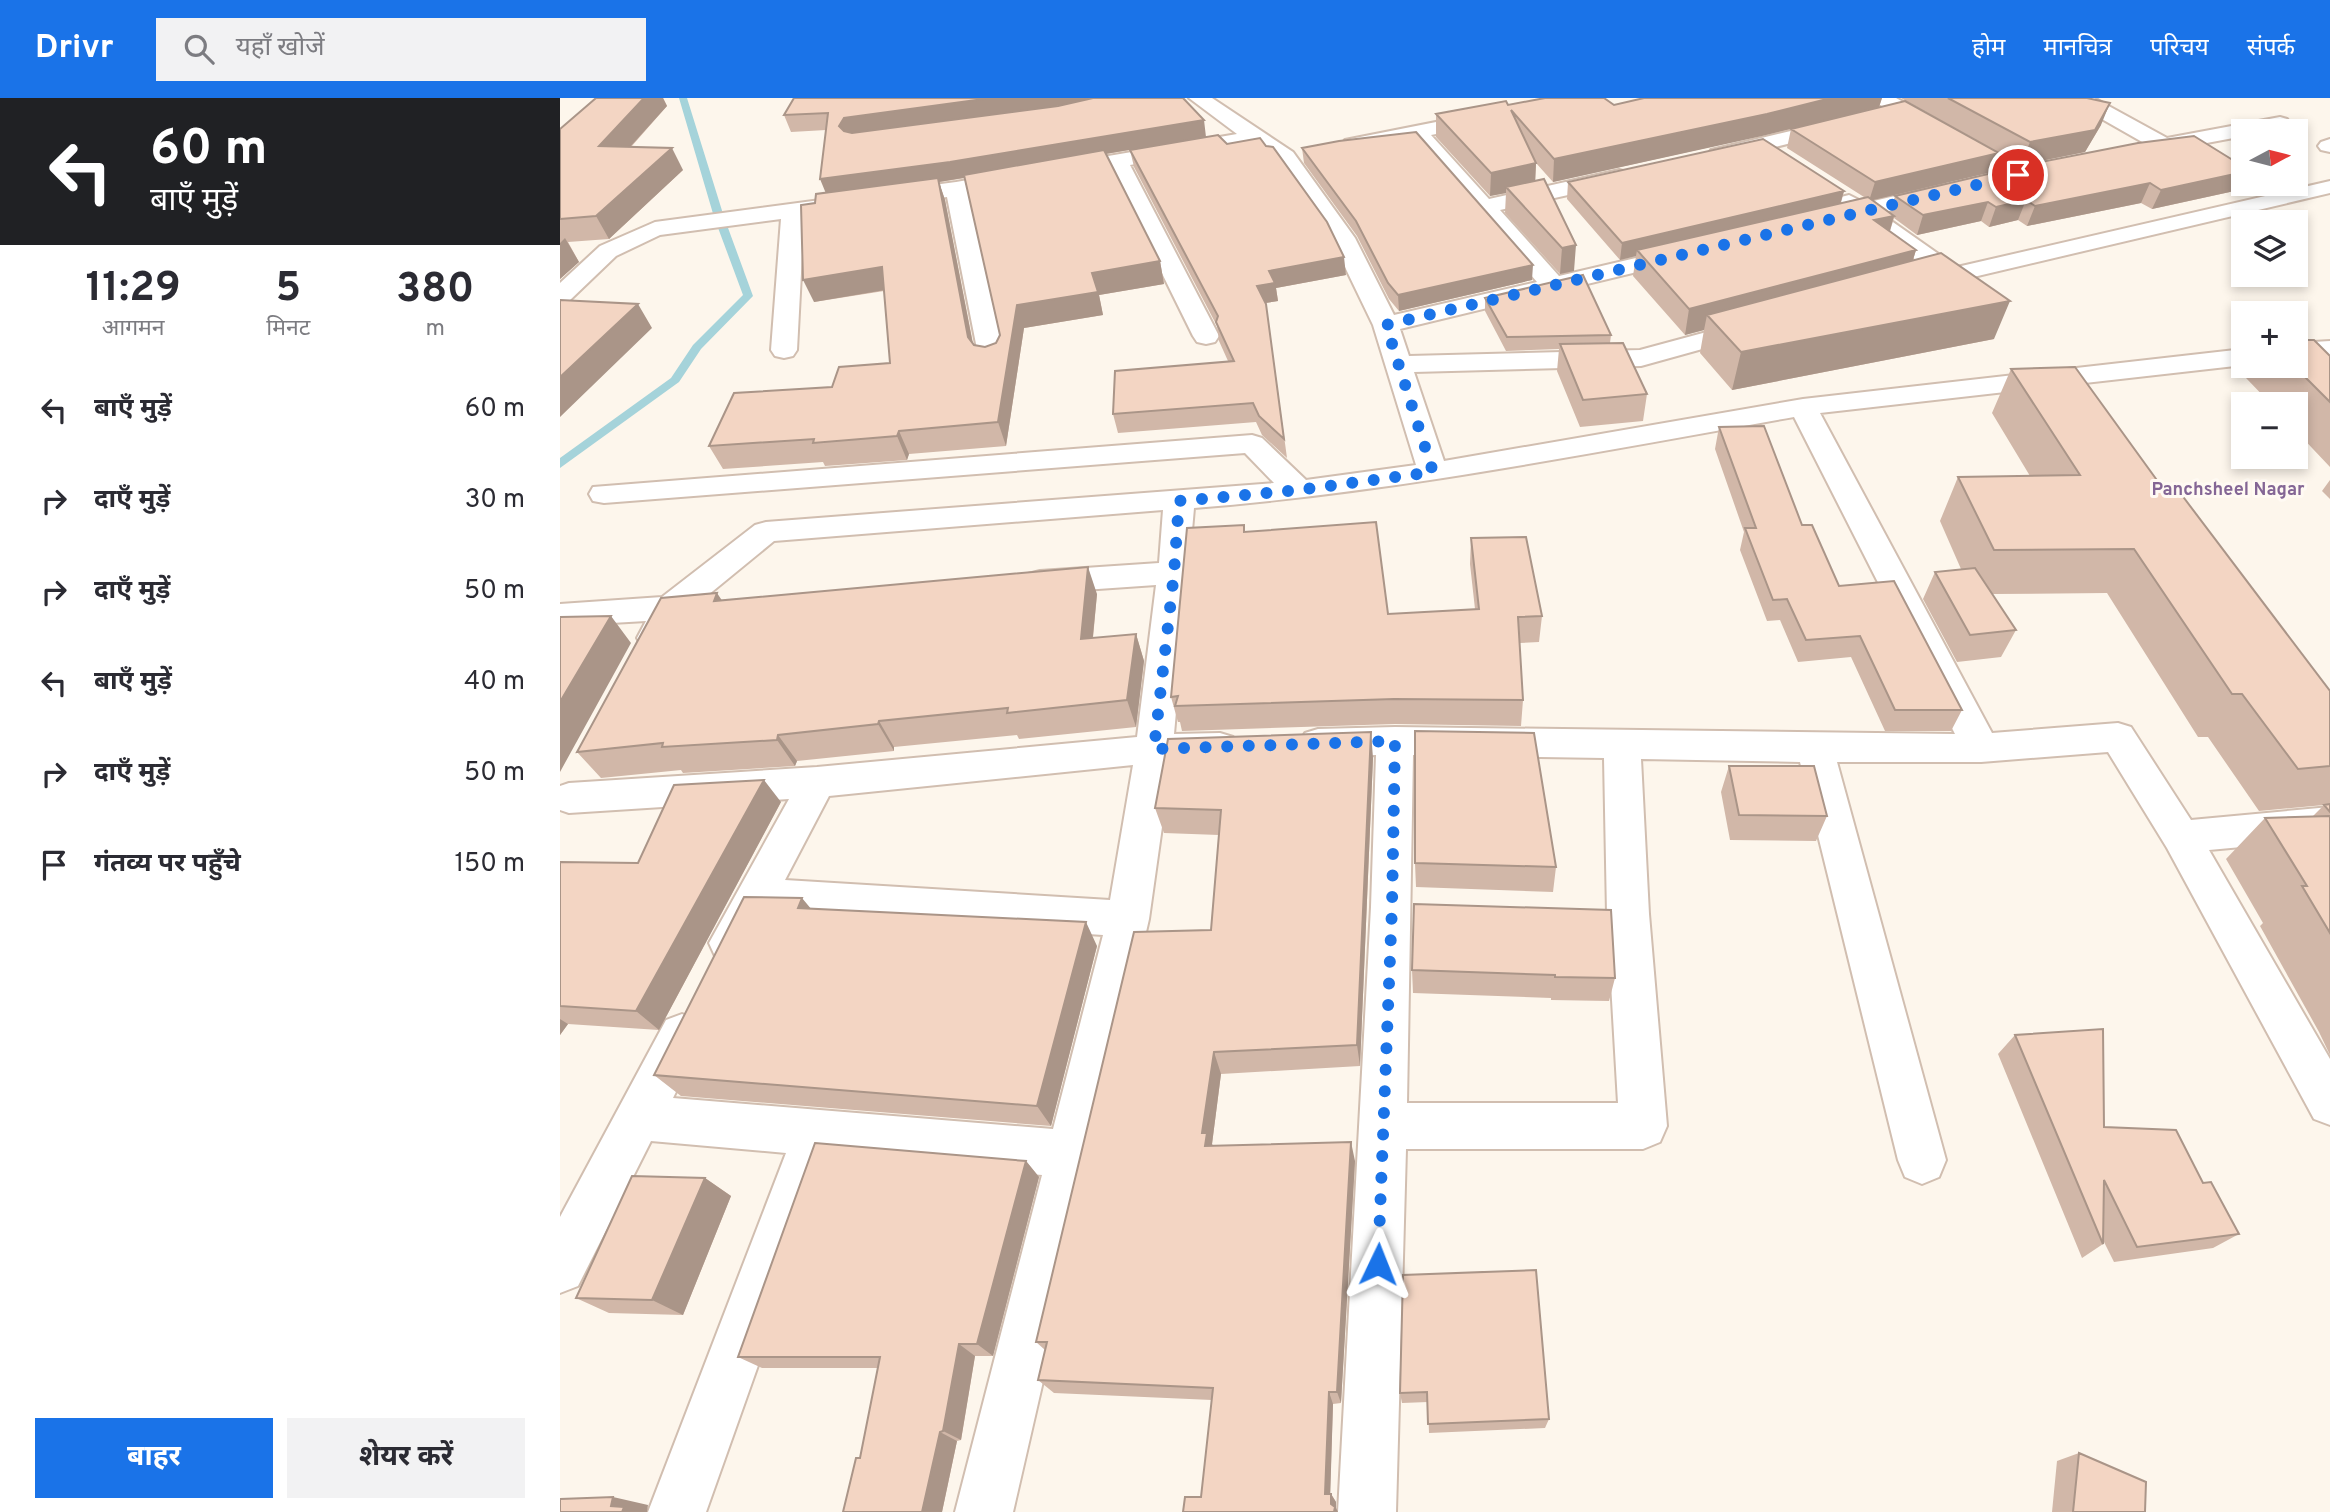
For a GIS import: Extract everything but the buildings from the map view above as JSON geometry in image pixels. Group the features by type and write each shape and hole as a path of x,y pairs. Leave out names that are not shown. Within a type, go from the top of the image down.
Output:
{"street":[{"path":"1199,98 1285,157 1343,238 1386,325 1433,472"},
{"path":"1338,146 1588,98"},
{"path":"2079,98 2164,145"},
{"path":"1696,160 1763,145 1874,111 1902,110 2018,175"},
{"path":"1417,131 1553,285"},
{"path":"2124,153 2231,133"},
{"path":"560,296 608,251 655,229 956,189 1254,137"},
{"path":"1763,145 1785,159"},
{"path":"1285,157 1311,152"},
{"path":"1118,162 1206,336"},
{"path":"1992,181 2044,170"},
{"path":"1485,207 1644,172"},
{"path":"1809,223 1966,187"},
{"path":"1897,289 1951,274 2328,187"},
{"path":"956,189 992,359"},
{"path":"1830,189 1951,274"},
{"path":"784,350 786,211"},
{"path":"1386,325 1715,246"},
{"path":"572,251 608,251"},
{"path":"1399,364 1641,358 1776,321"},
{"path":"2308,359 2330,349"},
{"path":"638,667 670,608 766,533 1299,490 1433,472 1803,407 2231,358"},
{"path":"1803,407 1981,748"},
{"path":"604,494 1252,443 1299,490"},
{"path":"984,1512 1128,919 1154,749 1174,573 1179,501"},
{"path":"1010,584 1174,573"},
{"path":"560,615 724,604"},
{"path":"570,795 817,782 1154,749 1395,741 1981,748 2118,737 2181,837 2330,1103"},
{"path":"1367,1512 1383,1126 1413,907 1395,741"},
{"path":"1383,1126 1643,1126 1608,913 1622,743"},
{"path":"1815,748 1923,1160"},
{"path":"560,1268 817,782"},
{"path":"2181,837 2330,823"},
{"path":"755,895 1128,919"},
{"path":"639,1118 1072,1154"},
{"path":"677,1512 817,1133"}],"waterway":[{"path":"560,464 675,380 697,347 748,296 719,217 683,98"}],"district":[{"name":"Panchsheel Nagar","path":"2228,489"}],"route":[{"path":"1378,1264 1392,907 1395,741 1154,749 1174,573 1179,501 1299,490 1433,472 1386,325 2018,175"}]}
